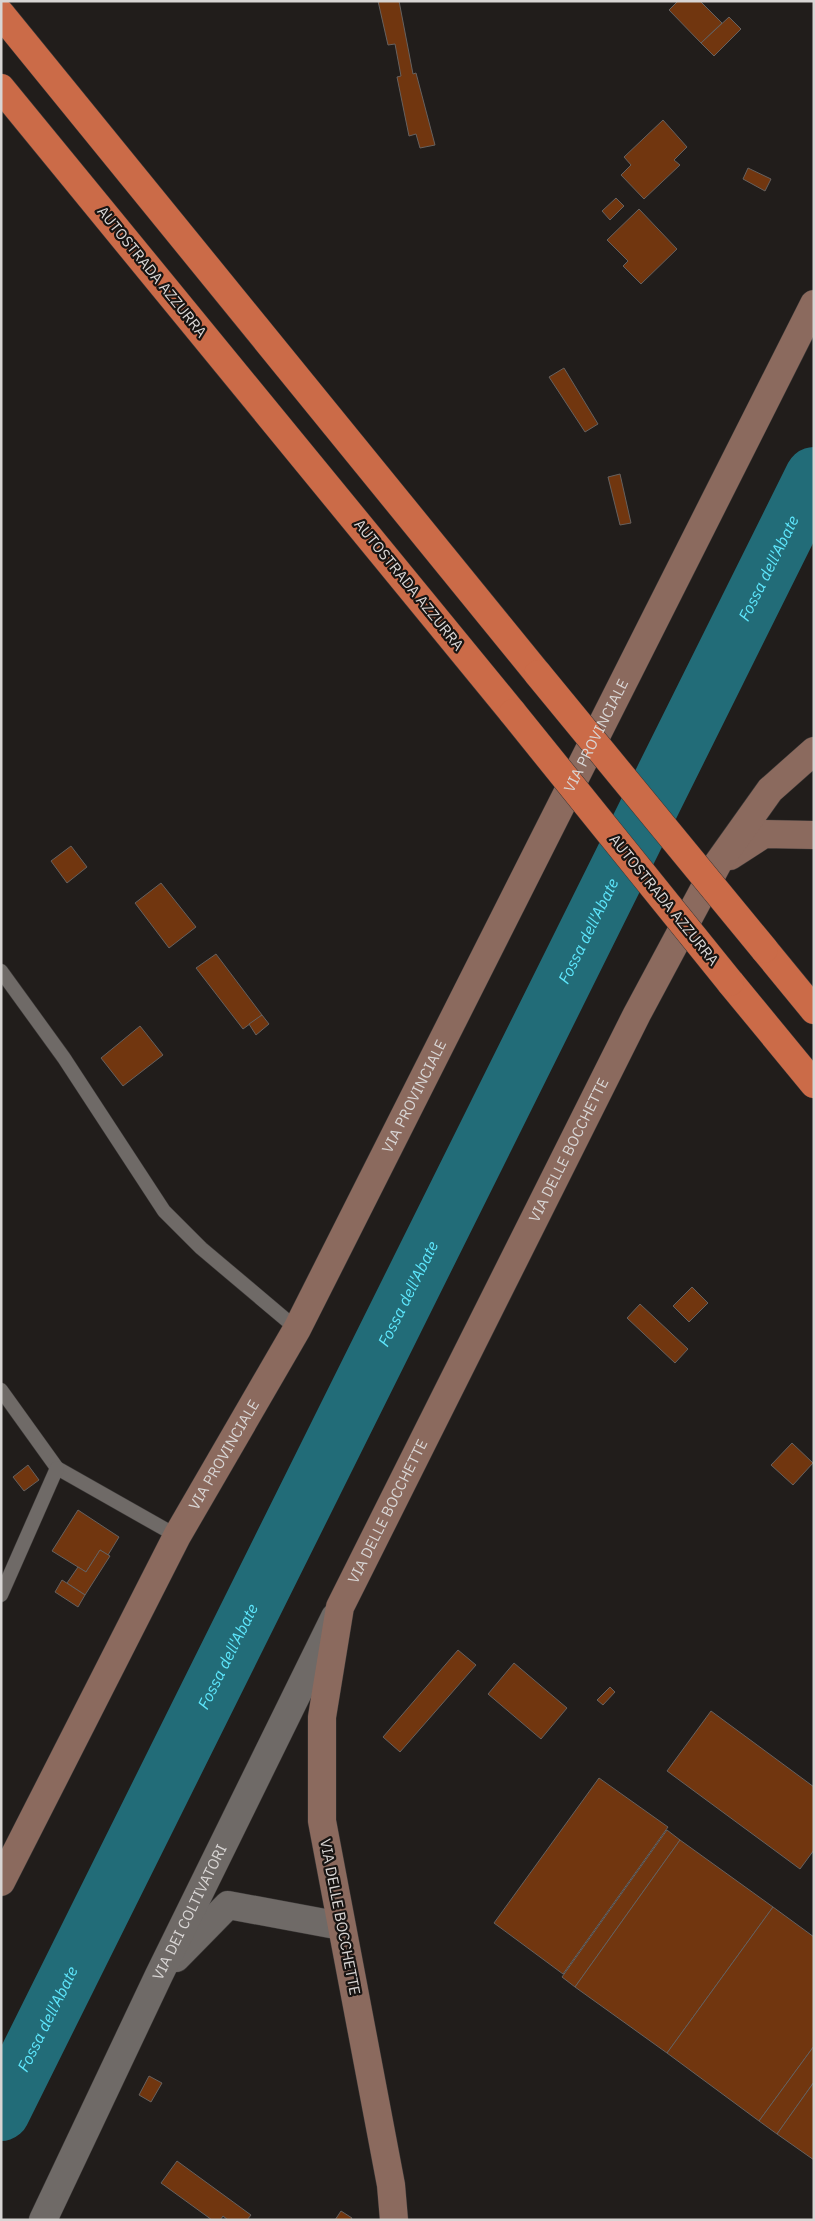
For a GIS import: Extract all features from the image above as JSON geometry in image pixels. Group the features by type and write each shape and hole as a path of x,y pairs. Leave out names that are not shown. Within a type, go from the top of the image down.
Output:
{"highway":[{"path":"1,14 814,1010"},
{"name":"AUTOSTRADA AZZURRA","path":"1,88 814,1084"}],"main road":[{"name":"VIA PROVINCIALE","path":"1,1882 177,1536 297,1329 814,304"},
{"name":"VIA DELLE BOCCHETTE","path":"394,2220 391,2185 322,1822 322,1717 340,1607 637,1014 718,863 770,790 814,751"},
{"path":"718,863 764,834 814,835"}],"street":[{"name":"VIA DEI COLTIVATORI","path":"43,2220 159,1975 340,1607"},
{"path":"159,1975 228,1905 342,1926"}],"lane":[{"path":"1,971 64,1058 164,1211 201,1248 297,1329"},
{"path":"1,1390 58,1468 177,1536"},
{"path":"1,1595 58,1468"}],"building":[{"path":"378,1 399,1 413,74 416,73 435,145 420,148 416,134 409,136 397,77 401,76 395,44 388,45"},
{"path":"678,1 700,1 722,23 701,43 669,10"},
{"path":"729,17 741,29 714,56 701,43"},
{"path":"663,120 687,147 674,160 680,165 644,199 621,175 631,165 624,157"},
{"path":"748,168 771,179 765,191 743,179"},
{"path":"616,198 624,206 610,220 602,211"},
{"path":"639,209 677,249 641,284 623,266 628,261 607,240"},
{"path":"564,368 598,424 585,432 549,377"},
{"path":"620,474 631,523 620,525 608,477"},
{"path":"71,846 87,867 67,883 51,861"},
{"path":"161,883 196,927 169,948 135,903"},
{"path":"216,954 262,1015 243,1029 196,968"},
{"path":"262,1015 269,1024 256,1035 249,1024"},
{"path":"140,1026 163,1055 123,1086 101,1058"},
{"path":"692,1287 708,1303 689,1322 673,1306"},
{"path":"640,1304 688,1349 675,1363 627,1318"},
{"path":"792,1443 813,1463 793,1485 771,1465"},
{"path":"28,1465 39,1480 24,1491 13,1477"},
{"path":"78,1510 119,1537 108,1555 100,1550 86,1572 52,1551"},
{"path":"100,1550 110,1556 85,1595 67,1583 78,1567 86,1572"},
{"path":"62,1580 85,1595 78,1607 55,1592"},
{"path":"458,1650 476,1665 400,1752 383,1737"},
{"path":"514,1663 567,1708 541,1739 488,1694"},
{"path":"610,1687 615,1692 603,1705 597,1700"},
{"path":"711,1711 814,1787 814,1850 800,1869 667,1771"},
{"path":"599,1778 668,1827 563,1974 494,1923"},
{"path":"667,1830 680,1840 575,1987 562,1977"},
{"path":"680,1840 773,1907 667,2053 575,1987"},
{"path":"773,1907 814,1937 814,2046 759,2121 667,2053"},
{"path":"814,2046 814,2082 777,2134 759,2121"},
{"path":"149,2076 162,2083 151,2102 139,2095"},
{"path":"814,2082 814,2160 777,2134"},
{"path":"177,2161 251,2215 247,2220 228,2220 223,2216 220,2220 212,2220 161,2183"},
{"path":"341,2211 352,2218 351,2220 335,2220"}],"waterway":[{"name":"Fossa dell'Abate","path":"1,2112 814,476"}]}
